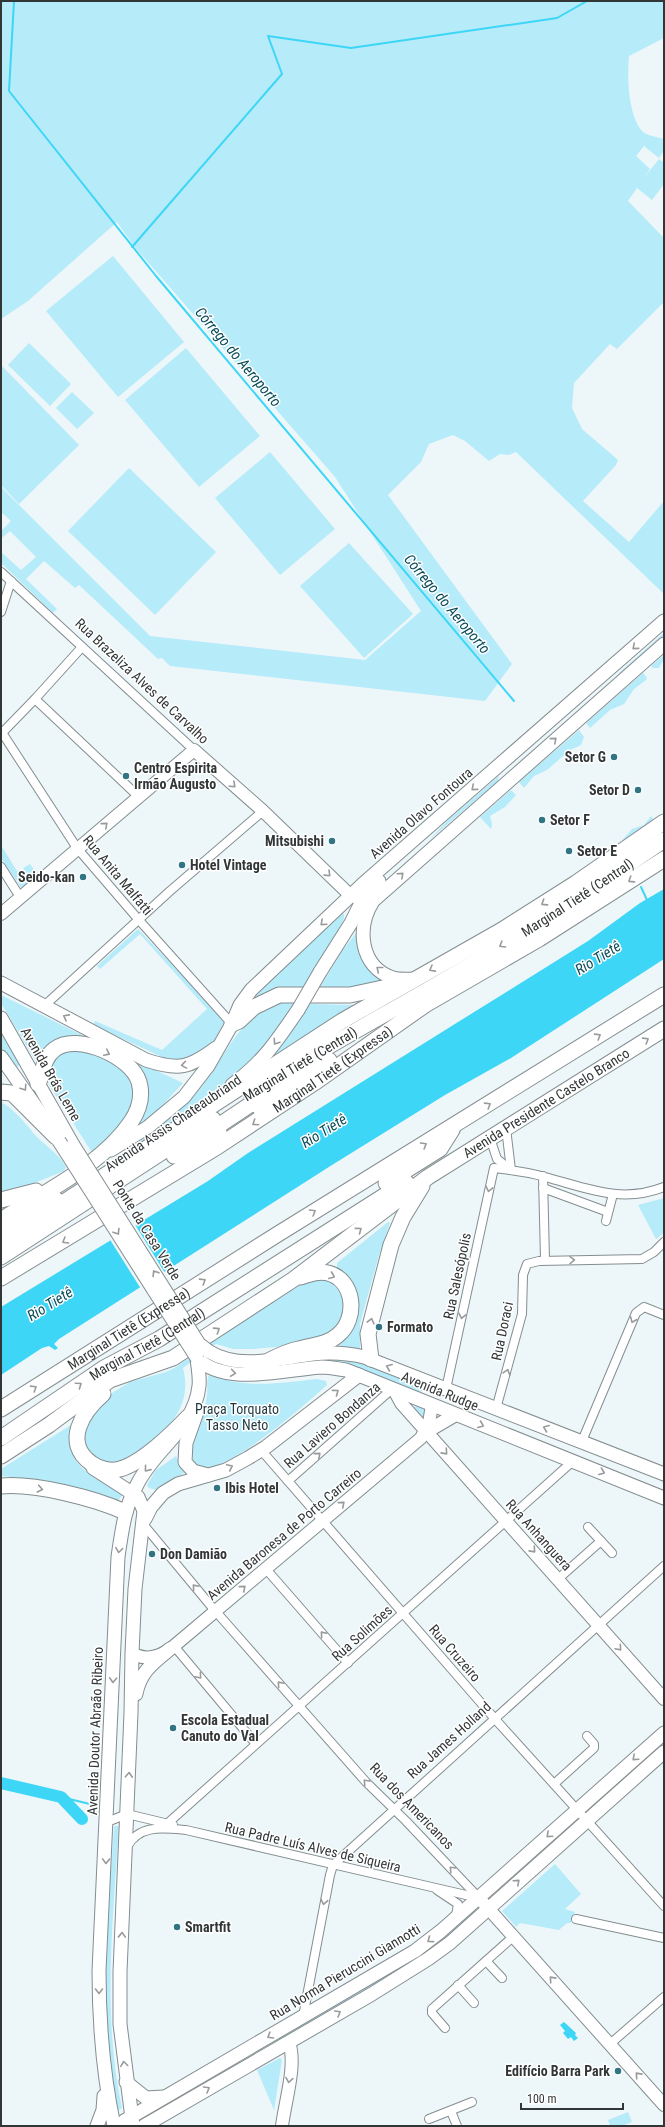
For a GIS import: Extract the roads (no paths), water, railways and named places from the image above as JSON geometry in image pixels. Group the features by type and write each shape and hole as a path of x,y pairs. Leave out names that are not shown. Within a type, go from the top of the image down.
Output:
{"highway":[{"name":"Avenida Assis Chateaubriand","path":"246,1085 342,1021 502,930 664,822"},
{"name":"Marginal Tietê (Central)","path":"1,1257 284,1072 436,985 572,902 664,840"},
{"name":"Marginal Tietê (Expressa)","path":"1,1278 71,1237 251,1126 425,1005 533,943 664,859"},
{"path":"232,1024 240,1021 254,1007 279,995 350,995 380,990 413,980"},
{"path":"1,1243 57,1205 246,1085 269,1075 354,1022 421,986 436,985"},
{"name":"Marginal Tietê (Expressa)","path":"1,1409 278,1234 455,1126 664,995"},
{"path":"174,1156 185,1154 378,1029 407,1012 425,1005"},
{"name":"Avenida Presidente Castelo Branco","path":"294,1279 428,1177 664,1029"},
{"path":"1,1220 98,1158 117,1139 136,1113 141,1091 139,1080 133,1070 123,1061 94,1047 80,1043 70,1043 55,1049 47,1056 42,1065 38,1084"},
{"path":"1,1267 174,1156 304,1068 318,1052"},
{"path":"1,1092 11,1093 15,1096 57,1139"},
{"path":"251,1282 266,1263 440,1149 455,1126"},
{"name":"Marginal Tietê (Central)","path":"1,1438 104,1368 160,1339 444,1158 460,1156"},
{"path":"371,1359 368,1334 391,1245 403,1217 428,1177"},
{"path":"1,1200 21,1196 67,1178"},
{"path":"1,1456 49,1425 110,1380 173,1358 294,1279 314,1272 329,1274 337,1278 349,1291 351,1307 349,1319 340,1334 326,1343 290,1351 270,1360"},
{"path":"138,1370 108,1389 87,1411 81,1422 76,1438 78,1448 84,1458 94,1466 106,1470 123,1468 168,1438 188,1417"},
{"path":"1,1486 23,1486 81,1497 101,1502 125,1512"}],"main road":[{"name":"Avenida Olavo Fontoura","path":"362,899 372,887 418,842 426,830 664,621"},
{"path":"98,1158 148,1127 176,1104 200,1078 232,1024 240,1005 251,990 504,784 664,644"},
{"path":"595,682 607,695"},
{"path":"532,760 519,762 517,758 567,712 582,694"},
{"path":"1,914 138,796 194,750"},
{"name":"Rua Brazeliza Alves de Carvalho","path":"194,750 362,899"},
{"path":"493,772 499,771 504,774 506,777 504,784"},
{"path":"362,899 366,916 363,929 365,951 375,967 394,978 413,980"},
{"name":"Avenida Assis Chateaubriand","path":"1,1231 162,1134 225,1091 259,1064 269,1053 298,1010 320,972 351,924 362,899"},
{"path":"341,940 358,925 363,929"},
{"path":"1,983 146,1060 160,1064 186,1066 200,1060 218,1047"},
{"name":"Avenida Brás Leme","path":"1,1018 73,1145"},
{"name":"Avenida Brás Leme","path":"1,1056 19,1080 57,1139"},
{"name":"Ponte da Casa Verde","path":"57,1139 197,1358"},
{"name":"Ponte da Casa Verde","path":"73,1145 199,1344 208,1351"},
{"name":"Avenida Rudge","path":"208,1351 219,1357 234,1361 270,1360 338,1352 371,1359 664,1474"},
{"name":"Avenida Rudge","path":"197,1358 207,1366 233,1373 279,1372 323,1367 346,1370 664,1498"},
{"name":"Avenida Doutor Abraão Ribeiro","path":"115,2126 105,2075 99,2020 99,1978 118,1557 125,1512 133,1493 144,1472 174,1439 188,1417 199,1386 197,1358"},
{"path":"143,1524 151,1507 163,1493 178,1484 226,1470 261,1450 359,1375"},
{"path":"426,1381 432,1405 426,1432"},
{"path":"199,1386 197,1412 186,1443 185,1462 193,1471 209,1475"},
{"name":"Rua Anhanguera","path":"393,1390 397,1399 664,1699"},
{"path":"426,1432 455,1415"},
{"name":"Avenida Baronesa de Porto Carreiro","path":"132,1653 139,1657 150,1658 172,1648 421,1438 426,1432"},
{"path":"84,1458 95,1470 133,1493 141,1500 143,1505 143,1524 135,1589 132,1653 120,2024 131,2122"},
{"path":"116,1611 120,1620 120,1643 132,1653"},
{"path":"131,1713 140,1678 144,1671 172,1648"},
{"name":"Rua Norma Pieruccini Giannotti","path":"115,2126 131,2122 166,2097 402,1959 452,1921 479,1898 664,1733"},
{"path":"144,2126 428,1959 488,1908 664,1752"},
{"name":"Rua dos Americanos","path":"479,1898 664,2105"},
{"path":"282,2126 291,2066 292,2051 289,2042"},
{"path":"97,2126 103,2110 103,2080 105,2075"},
{"path":"126,2082 146,2098 166,2097"},
{"path":"163,2126 173,2109"}],"street":[{"name":"Rua Brazeliza Alves de Carvalho","path":"1,572 194,750"},
{"path":"1,612 11,581"},
{"path":"1,733 35,700 82,647"},
{"path":"35,700 138,796"},
{"name":"Rua Anita Malfatti","path":"1,733 77,848 232,1024"},
{"path":"44,1006 138,919 263,811"},
{"path":"1,867 20,898"},
{"path":"506,1128 511,1170"},
{"path":"490,1138 497,1159 511,1170"},
{"name":"Rua Salesópolis","path":"446,1389 497,1159"},
{"path":"494,1168 543,1176 613,1194 634,1195 649,1193 664,1187"},
{"path":"543,1176 545,1260 642,1259 654,1252 664,1242"},
{"path":"543,1188 607,1217 613,1194"},
{"name":"Rua Doraci","path":"496,1409 522,1314 524,1270 527,1264 533,1261 545,1260"},
{"path":"582,1441 636,1313 644,1307 664,1314"},
{"name":"Rua Laviero Bondanza","path":"288,1480 393,1390"},
{"name":"Rua Cruzeiro","path":"261,1450 495,1719 588,1820 664,1906"},
{"name":"Rua Solimões","path":"168,1823 404,1614 573,1461"},
{"name":"Rua dos Americanos","path":"143,1524 216,1611 366,1782 394,1809 479,1898"},
{"path":"588,1527 612,1553"},
{"path":"558,1579 601,1540"},
{"name":"Rua James Holland","path":"333,1865 664,1566"},
{"path":"266,1569 348,1663"},
{"path":"172,1648 256,1744"},
{"path":"554,1784 594,1748 594,1744 587,1736"},
{"path":"107,1822 127,1814"},
{"name":"Rua Padre Luís Alves de Siqueira","path":"127,1814 168,1823 186,1830 479,1898"},
{"name":"Rua Padre Luís Alves de Siqueira","path":"125,1852 136,1836 147,1830 186,1830"},
{"path":"303,2017 333,1865"},
{"name":"Rua Padre Luís Alves de Siqueira","path":"434,1888 458,1904 458,1911 452,1921"},
{"path":"576,1918 664,1938"},
{"path":"445,2028 432,2013 432,2010 514,1936"},
{"path":"486,1961 502,1978"},
{"path":"458,1986 474,2003"},
{"path":"610,2044 664,1997"},
{"path":"429,2119 472,2102"},
{"path":"450,2111 457,2126"}],"water":[{"name":"Rio Tietê","path":"664,889 664,959 511,1058 445,1095 332,1165 59,1339 54,1344 58,1348 55,1350 49,1346 42,1348 1,1375 1,1307 208,1181 248,1153 588,941 640,903"},
{"path":"564,2022 576,2033 575,2035 578,2038 574,2041 571,2037 568,2039 563,2033 565,2031 560,2025"}],"waterway":[{"name":"Córrego do Aeroporto","path":"14,1 9,91 156,276 514,701"},
{"path":"132,247 282,74 268,36 351,48 557,18 587,1"},
{"path":"641,887 647,900"},
{"path":"1,1783 61,1797 82,1819"},
{"path":"61,1797 94,1805"}],"place":[{"name":"Setor G","path":"614,757"},
{"name":"Centro Espirita Irmão Augusto","path":"126,776"},
{"name":"Setor D","path":"638,790"},
{"name":"Setor F","path":"542,820"},
{"name":"Mitsubishi","path":"332,841"},
{"name":"Setor E","path":"569,851"},
{"name":"Hotel Vintage","path":"182,865"},
{"name":"Seido-kan","path":"83,877"},
{"name":"Formato","path":"379,1327"},
{"name":"Ibis Hotel","path":"217,1488"},
{"name":"Don Damião","path":"152,1554"},
{"name":"Escola Estadual Canuto do Val","path":"173,1728"},
{"name":"Smartfit","path":"177,1927"},
{"name":"Edifício Barra Park","path":"618,2071"}],"park label":[{"name":"Praça Torquato Tasso Neto","path":"237,1418"}]}
